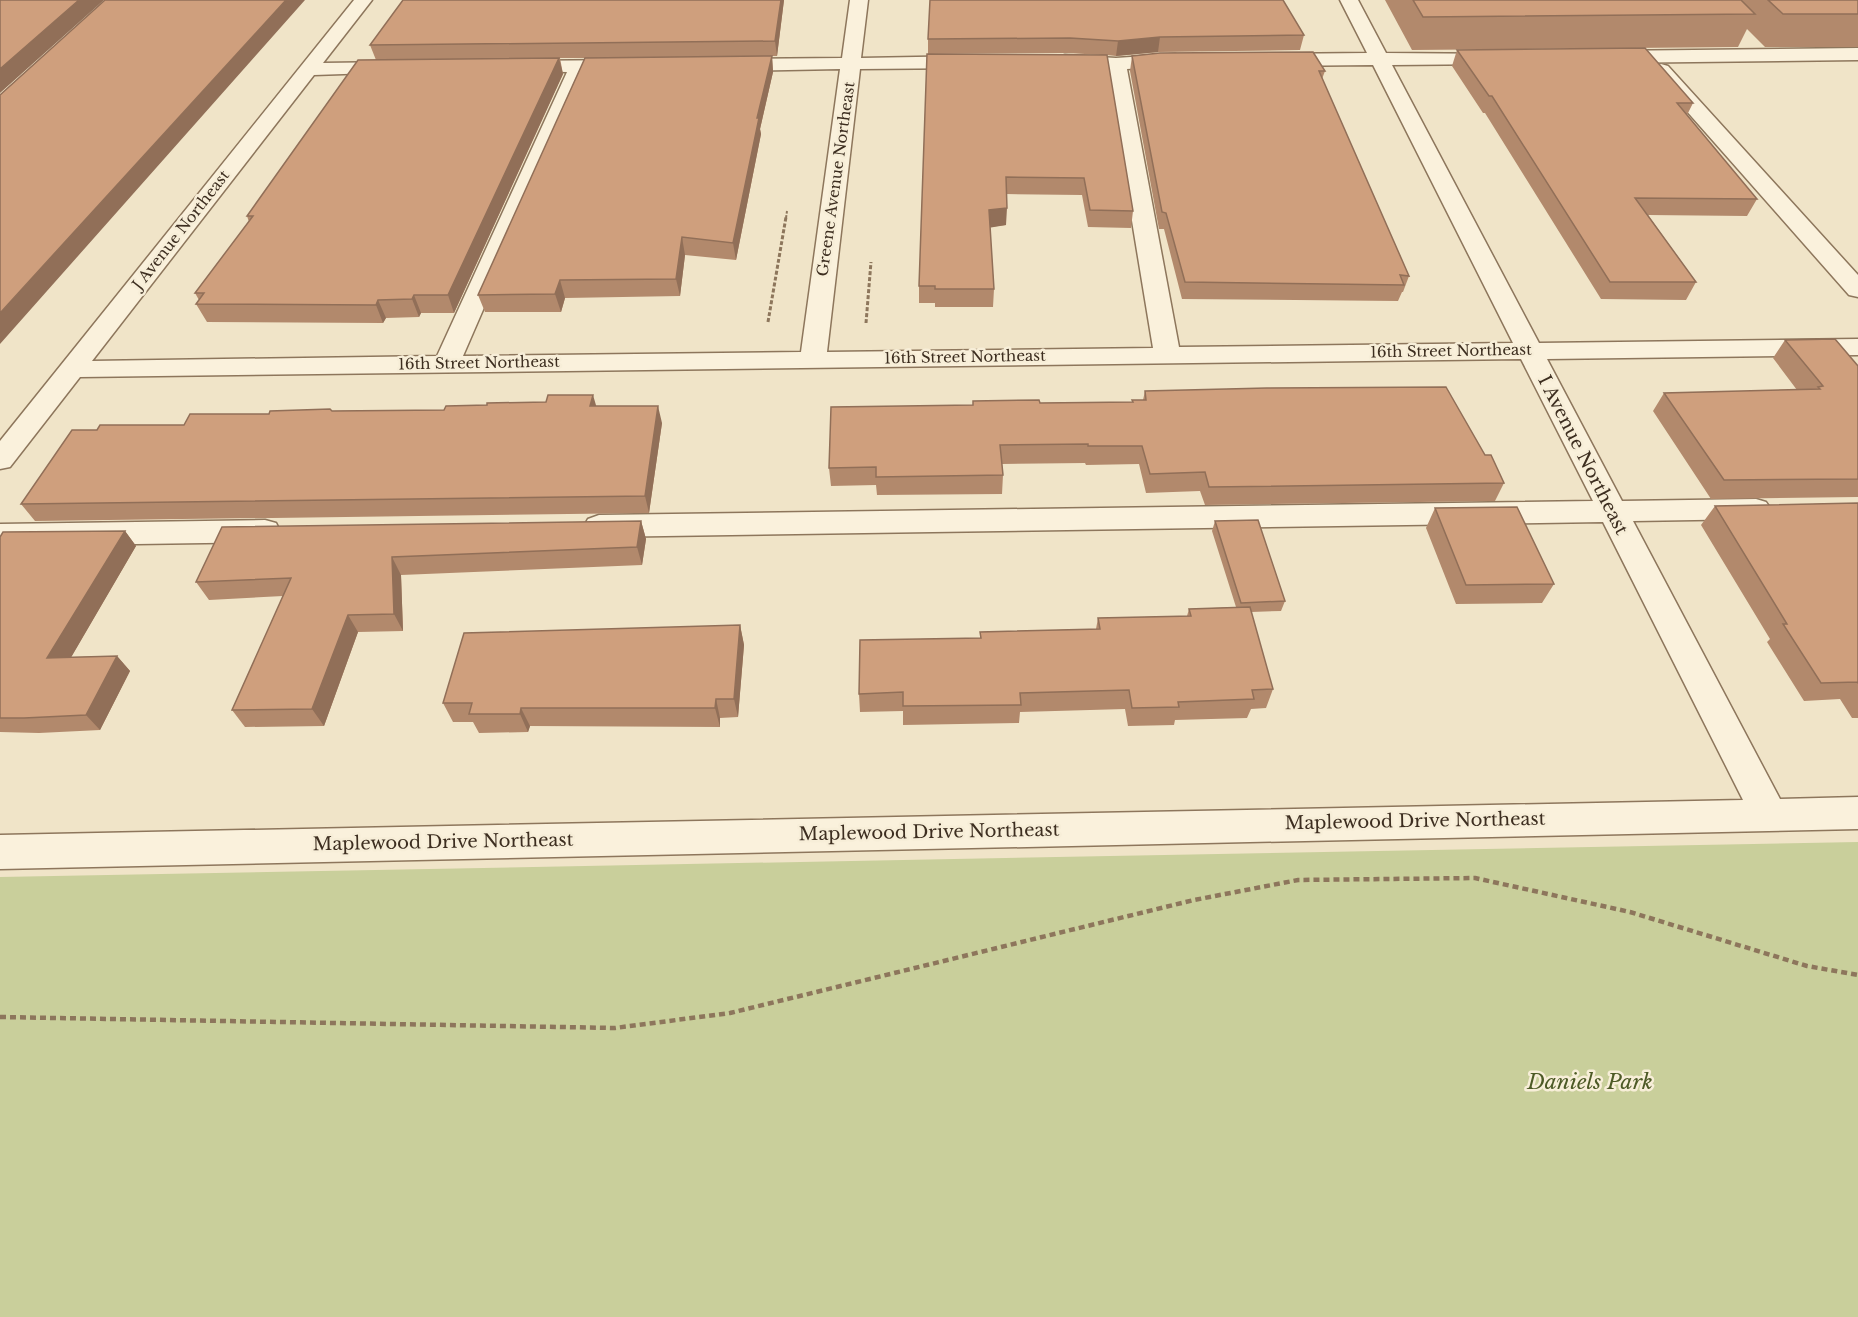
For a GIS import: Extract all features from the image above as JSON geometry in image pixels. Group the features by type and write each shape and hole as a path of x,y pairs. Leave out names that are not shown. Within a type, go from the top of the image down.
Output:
{"street":[{"name":"J Avenue Northeast","path":"0,460 363,0"},
{"name":"Greene Avenue Northeast","path":"813,359 859,0"},
{"name":"I Avenue Northeast","path":"1349,0 1769,814"},
{"path":"1744,40 1760,56"},
{"path":"1591,57 1858,54"},
{"path":"1650,57 1858,290"},
{"path":"1251,60 1521,58"},
{"path":"1045,61 1116,64 1193,60"},
{"path":"707,65 989,62"},
{"path":"1116,64 1167,355"},
{"path":"497,68 649,66"},
{"path":"447,363 579,67"},
{"path":"308,69 414,68"},
{"name":"16th Street Northeast","path":"72,369 1858,347"},
{"path":"574,526 1787,509"},
{"path":"0,535 287,531"},
{"name":"Maplewood Drive Northeast","path":"0,852 1858,813"}],"path":[{"path":"0,1017 615,1028 730,1013 1194,900 1309,880 1475,878 1630,912 1807,966 1858,975"}],"green space":[{"name":"Daniels Park","path":"1858,842 1858,1317 0,1317 0,877"}],"building":[{"path":"0,0 79,0 0,69"},
{"path":"105,0 286,0 0,313 0,95"},
{"path":"403,0 781,0 775,41 370,45"},
{"path":"930,0 1283,0 1304,35 1160,37 1118,41 1070,38 928,39"},
{"path":"1413,0 1741,0 1755,14 1423,17"},
{"path":"1768,0 1858,0 1858,14 1783,14"},
{"path":"1645,48 1693,103 1677,103 1757,199 1635,198 1696,282 1610,282 1492,96 1489,96 1457,50"},
{"path":"1313,52 1325,71 1319,71 1409,276 1400,275 1404,285 1185,282 1166,213 1162,212 1132,56 1160,53"},
{"path":"927,54 1107,55 1133,211 1090,210 1084,178 1006,177 1007,208 989,210 994,289 935,289 935,286 919,286"},
{"path":"772,56 757,118 759,118 733,243 682,237 676,279 560,280 555,294 478,295 585,58"},
{"path":"559,58 448,295 414,295 412,299 378,300 376,305 196,304 204,293 195,293 253,216 247,216 358,60"},
{"path":"1835,339 1858,366 1858,479 1724,480 1664,393 1820,389 1818,387 1823,386 1785,340"},
{"path":"1446,387 1485,455 1491,455 1504,483 1209,487 1205,472 1150,474 1142,446 1088,446 1088,444 1000,445 1003,475 876,477 876,467 829,468 831,407 973,405 973,401 1133,402 1132,400 1146,400 1145,391"},
{"path":"548,395 593,395 590,406 658,406 645,496 21,504 72,430 97,430 100,425 184,425 190,414 269,414 270,411 330,409 332,411 444,410 446,406 546,402"},
{"path":"1858,503 1858,683 1821,683 1783,624 1787,624 1715,506"},
{"path":"1517,507 1554,584 1466,585 1435,508"},
{"path":"1258,520 1285,601 1241,603 1215,521"},
{"path":"641,521 637,547 392,557 394,614 348,615 312,709 232,710 291,578 196,582 222,527"},
{"path":"125,531 47,658 117,656 86,715 0,718 0,537 3,532"},
{"path":"1250,607 1273,689 1252,690 1254,699 1178,702 1179,707 1132,708 1129,690 1020,693 1021,705 903,706 903,692 859,694 860,640 981,638 980,632 1100,629 1098,618 1191,616 1189,609"},
{"path":"740,625 734,699 716,699 715,708 521,708 520,714 469,714 472,703 443,703 464,633"}]}
